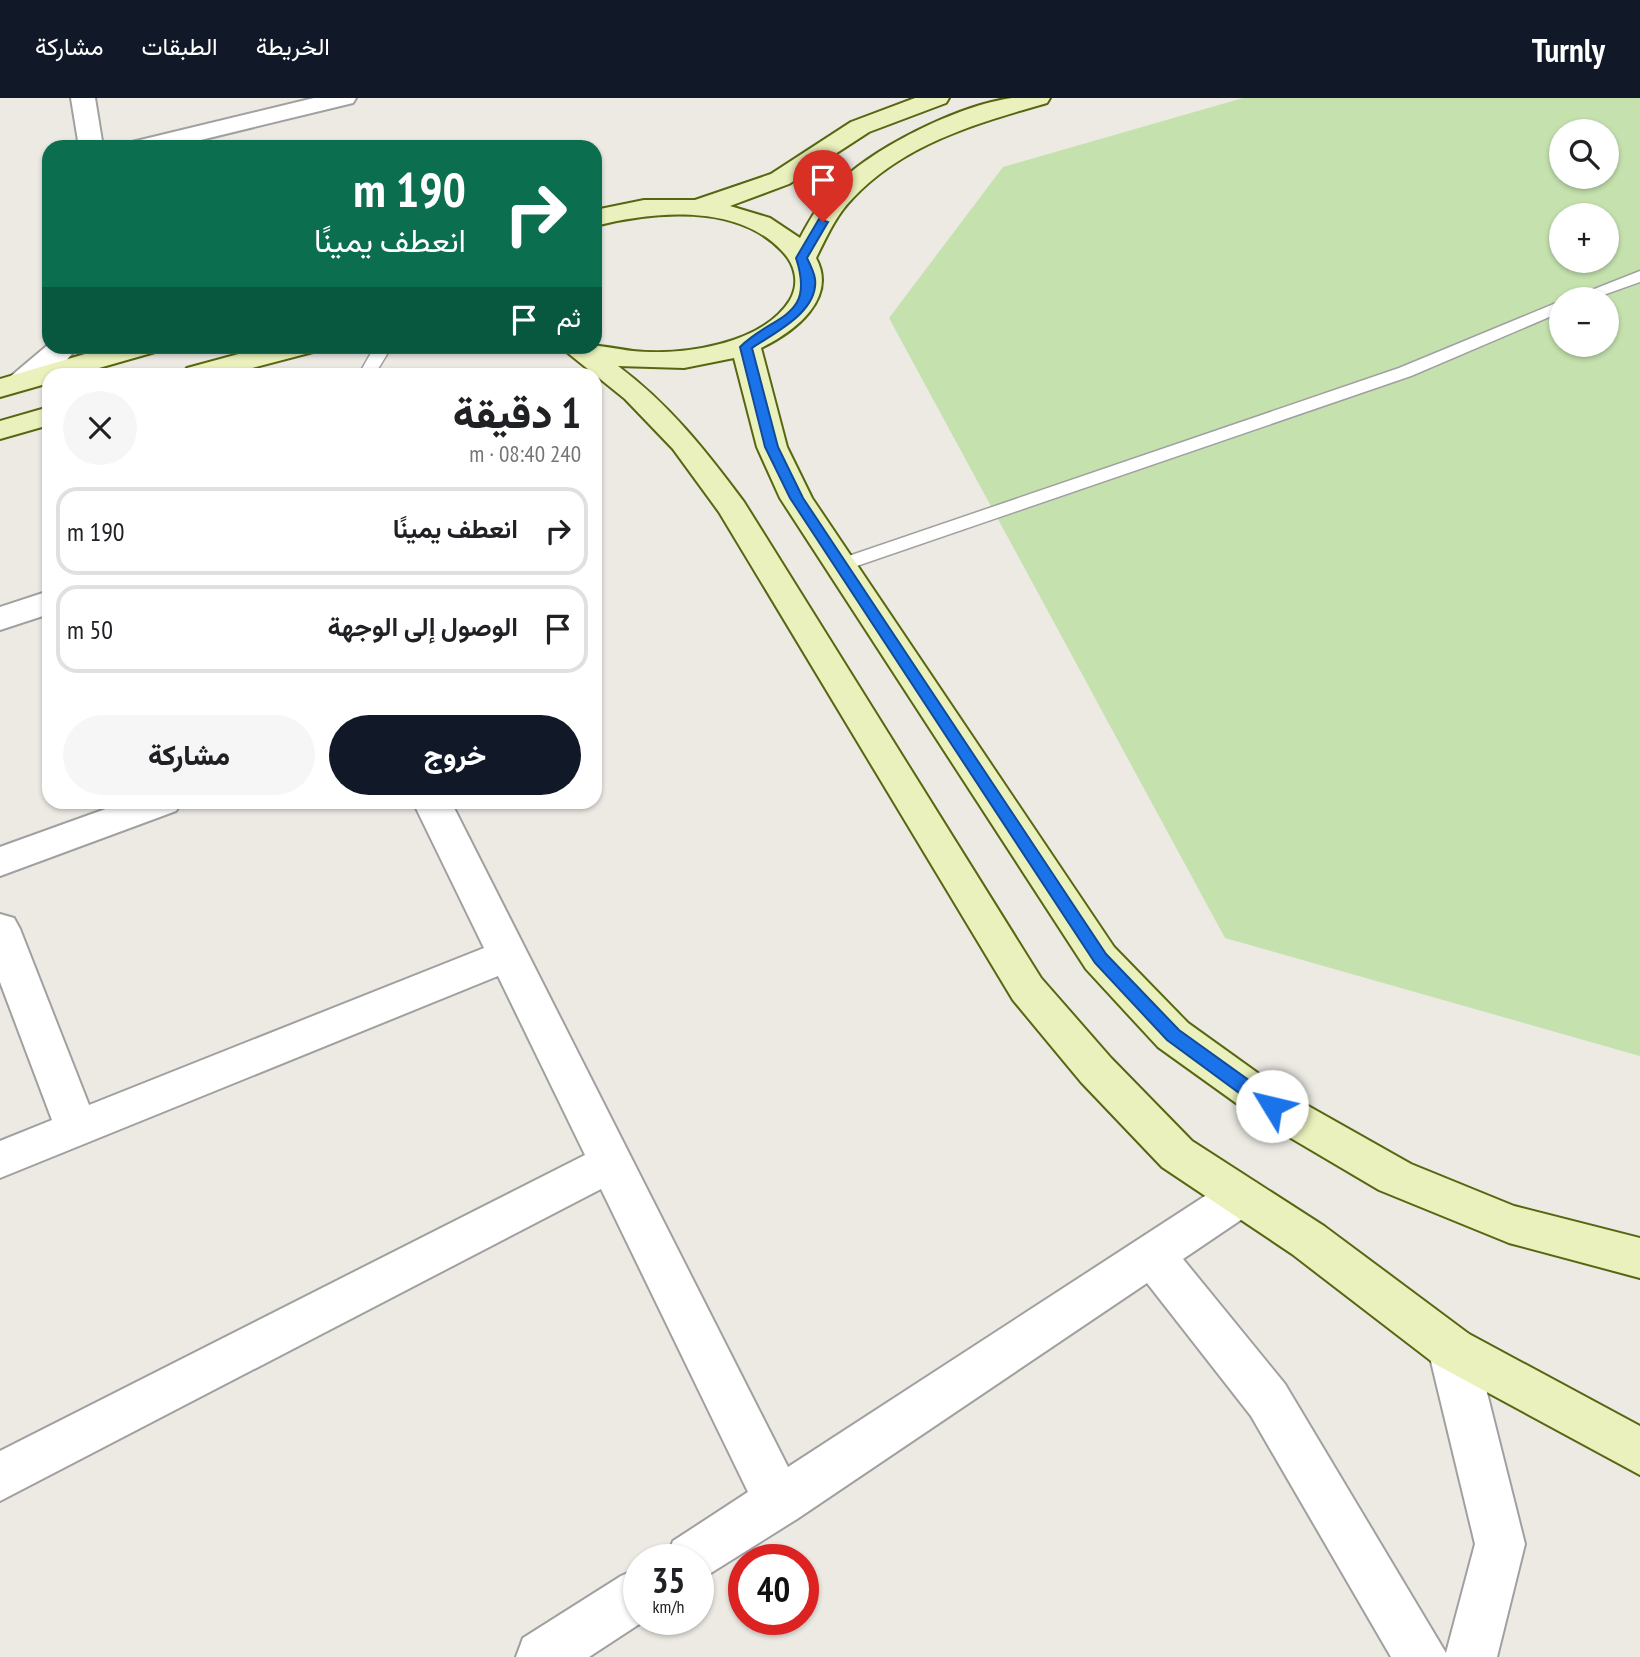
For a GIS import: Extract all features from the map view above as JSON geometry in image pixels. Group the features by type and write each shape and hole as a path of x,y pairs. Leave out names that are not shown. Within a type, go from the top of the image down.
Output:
{"street":[{"path":"83,98 90,140"},
{"path":"170,140 344,98"},
{"path":"696,209 780,179 859,127 937,98"},
{"path":"802,258 843,194 905,145 946,127 1038,98"},
{"path":"602,217 665,206 696,209 755,222 779,233 802,258 810,281 804,299 790,318 746,347 714,355 642,362 602,354"},
{"path":"746,347 772,447 796,498 1100,958 1173,1035 1272,1106 1395,1177 1509,1224 1640,1258"},
{"path":"11,385 53,354"},
{"path":"69,368 118,354"},
{"path":"220,368 273,354"},
{"path":"582,354 601,368"},
{"path":"602,369 635,393 684,443 733,509 1027,989 1096,1070 1177,1154 1308,1240 1452,1349 1640,1452"},
{"path":"11,385 42,376"},
{"path":"0,430 42,418"},
{"path":"0,619 42,604"},
{"path":"0,862 144,809"},
{"path":"435,809 779,1502"},
{"path":"0,929 77,1129"},
{"path":"0,1160 508,955"},
{"path":"0,1477 611,1163"},
{"path":"714,1544 1241,1196"},
{"path":"1153,1255 1268,1400 1421,1657"},
{"path":"1452,1349 1500,1544 1471,1657"},
{"path":"542,1657 623,1604"}],"lane":[{"path":"1610,287 1640,276"},
{"path":"841,565 1405,372 1549,311"}],"green space":[{"path":"1243,98 1640,98 1640,1056 1225,938 889,318 1003,167"}],"route":[{"path":"823,222 802,258 810,281 804,299 790,318 746,347 772,447 796,498 1100,958 1173,1035 1272,1106"}]}
